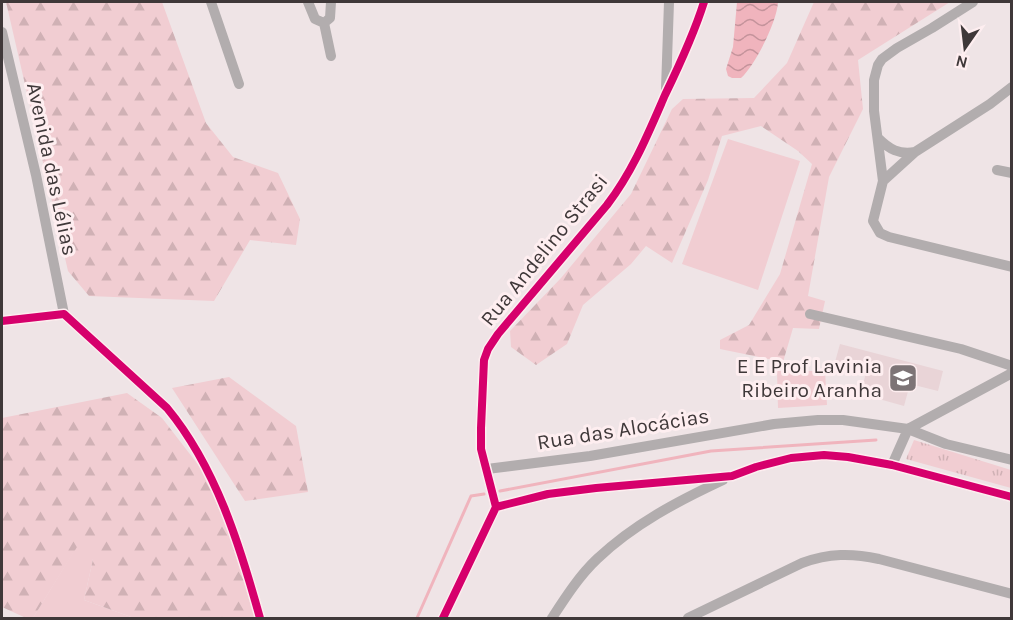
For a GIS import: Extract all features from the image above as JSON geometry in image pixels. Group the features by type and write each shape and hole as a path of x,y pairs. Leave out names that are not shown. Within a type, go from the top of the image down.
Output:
{"street":[{"path":"211,2 239,84"},
{"path":"308,2 315,19 326,22"},
{"path":"331,2 331,13 326,22 331,56"},
{"path":"665,95 669,2"},
{"name":"Rua Andelino Strasi","path":"496,507 481,449 482,380 484,360 488,349 505,325 607,205 622,184 642,150 665,95 685,56 704,2"},
{"path":"973,2 882,59 876,71 873,93 874,111 883,181 873,221 877,229 889,237 1011,267"},
{"name":"Avenida das Lélias","path":"2,32 36,175 63,314"},
{"path":"883,181 915,152 990,104 1011,87"},
{"path":"878,138 892,150 903,153 915,152"},
{"path":"997,170 1011,173"},
{"path":"2,321 63,314 154,395 180,424 197,451 224,509 260,618"},
{"path":"810,314 961,349 1011,366"},
{"path":"892,465 908,429 1011,374"},
{"name":"Rua das Alocácias","path":"487,469 590,456 794,421 843,420 908,429 946,444 1011,460"},
{"path":"552,618 596,560 638,526 681,500 756,467 809,456 848,457 892,465 1011,497"},
{"path":"443,618 496,507 548,494 732,476"},
{"path":"674,481 681,500"},
{"path":"688,618 802,563 820,556 839,554 858,554 1011,594"}],"shaded area":[{"name":"E E Prof Lavinia Ribeiro Aranha","path":"840,344 943,371 938,391 910,384 904,406 861,394 866,372 835,362"}],"green space":[{"path":"6,2 162,2 206,123 233,157 278,173 300,219 296,245 250,240 214,301 89,296 68,271"},
{"path":"814,2 950,2 858,60 863,109 829,177 808,296 825,301 819,329 793,328 783,362 720,349 720,340 749,325 780,274 812,164 798,151 761,126 722,136 708,180 672,263 646,246 631,264 583,305 567,344 536,365 511,347 510,331 561,278 631,194 672,109 683,99 754,98 787,63"},
{"path":"728,139 800,161 758,290 682,264"},
{"path":"777,371 825,371 827,405 778,408"},
{"path":"229,377 296,426 308,492 245,501 172,388"},
{"path":"127,393 162,418 213,484 260,618 134,618 84,600 93,559 92,546 77,547 33,618 26,618 2,607 2,418"},
{"path":"914,440 1011,470 1011,488 906,459"},
{"path":"77,546 93,546 93,559 84,600 134,618 33,618"}],"water":[{"path":"737,2 778,2 770,31 759,54 741,78 732,78 728,76 726,69 733,47"}],"waterway":[{"path":"500,491 711,451 876,440"},
{"path":"417,618 471,496 484,494"}],"cycle path":[{"path":"496,507 481,449 484,360 488,349 498,334 607,205 625,179 681,60 704,2"},
{"path":"2,321 64,314 167,408 184,431 213,481 235,535 260,618"},
{"path":"443,618 496,507 548,494 732,476 791,458 824,455 892,465 1012,497"}],"place":[{"name":"E E Prof Lavinia Ribeiro Aranha","path":"903,378"}]}
